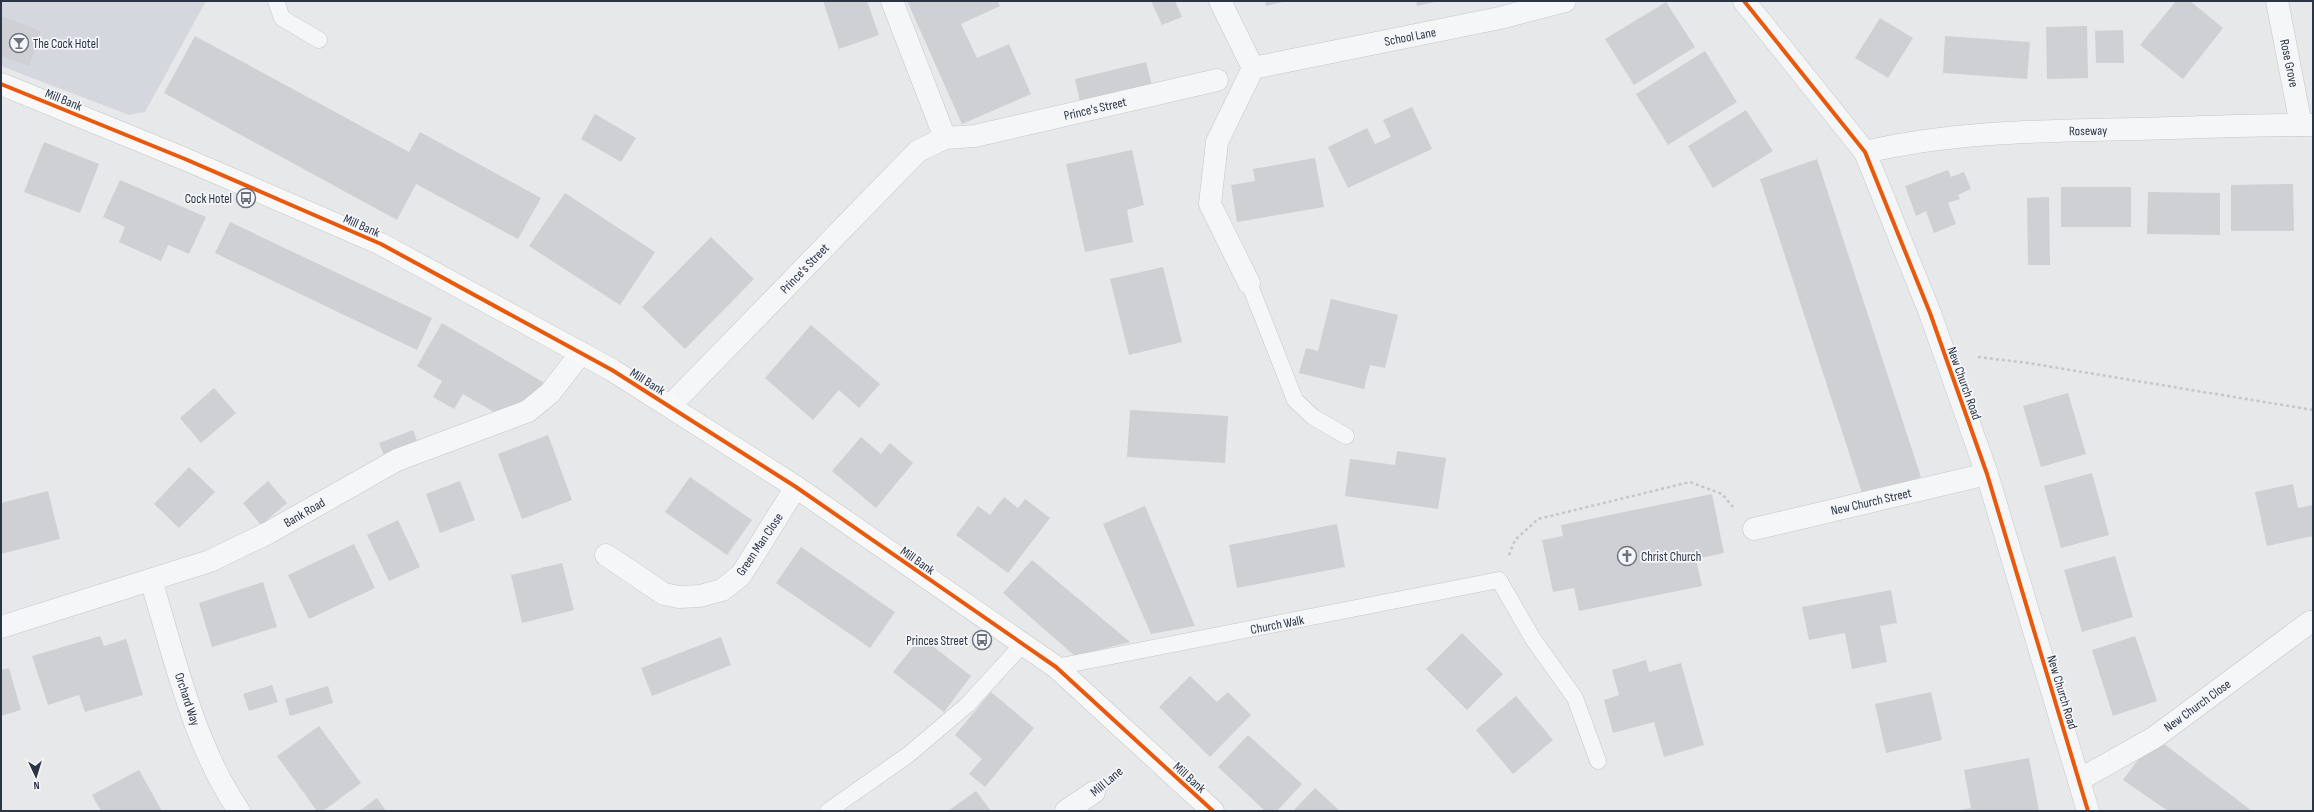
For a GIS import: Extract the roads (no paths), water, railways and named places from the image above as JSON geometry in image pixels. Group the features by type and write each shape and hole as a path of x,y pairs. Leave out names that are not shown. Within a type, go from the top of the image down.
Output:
{"street":[{"path":"892,1 945,138"},
{"path":"1220,1 1254,68 1217,142 1210,204 1249,283"},
{"name":"School Lane","path":"1254,68 1500,18 1566,1"},
{"name":"New Church Road","path":"1744,1 1865,152 1930,313 1987,474 2088,811"},
{"name":"Rose Grove","path":"2276,1 2307,125"},
{"name":"Prince's Street","path":"670,406 918,151 945,138 975,136 1217,80"},
{"name":"Mill Bank","path":"1,84 192,162 381,244 581,354 670,406 796,487 1056,667 1213,811"},
{"name":"Roseway","path":"1865,152 1917,141 2013,132 2307,125"},
{"name":"Bank Road","path":"1,627 210,561 255,539 396,460 528,411 550,393 581,354"},
{"name":"New Church Street","path":"1754,528 1987,474"},
{"name":"Green Man Close","path":"606,555 664,594 679,597 700,596 722,590 741,575 796,487"},
{"name":"Orchard Way","path":"151,580 195,725 224,789 239,811"},
{"name":"New Church Close","path":"2079,780 2155,737 2310,622"},
{"name":"Mill Lane","path":"1066,811 1094,792"}],"lane":[{"path":"276,1 282,18 319,40"},
{"path":"1249,283 1295,400 1313,417 1346,436"},
{"name":"Church Walk","path":"1056,667 1499,580 1533,639 1575,698 1598,761"},
{"path":"828,811 908,756 967,705 1023,644"}],"place":[{"name":"The Cock Hotel","path":"19,43"},
{"name":"Cock Hotel","path":"246,198"},
{"name":"Christ Church","path":"1627,556"},
{"name":"Princes Street","path":"982,640"}]}
